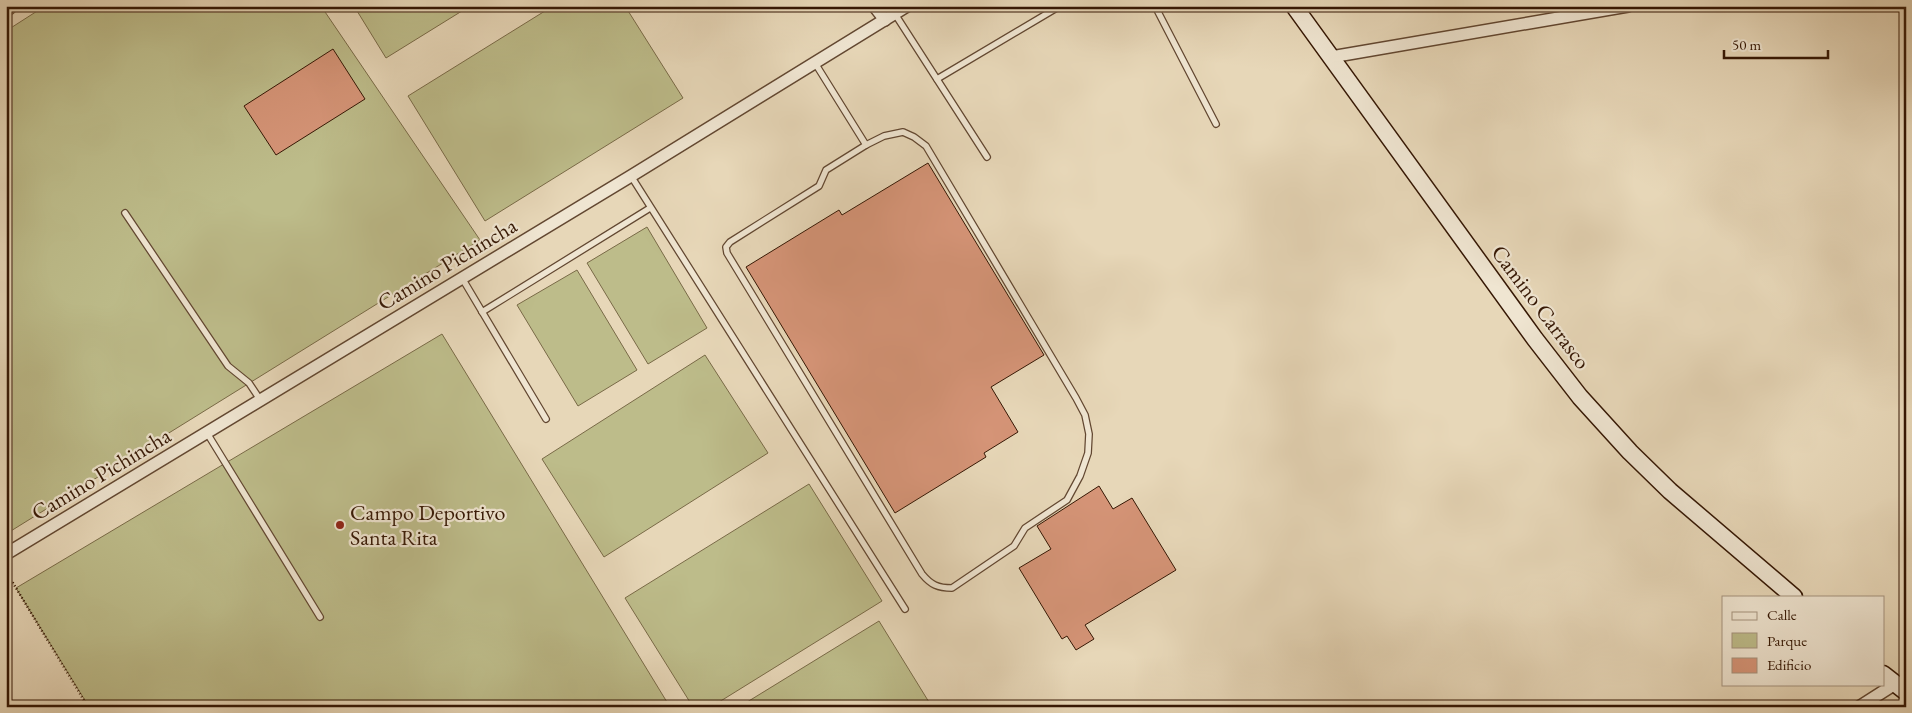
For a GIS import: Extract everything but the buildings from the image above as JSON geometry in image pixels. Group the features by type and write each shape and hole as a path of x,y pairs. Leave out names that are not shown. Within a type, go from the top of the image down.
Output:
{"main road":[{"name":"Camino Carrasco","path":"1294,6 1535,339 1580,397 1630,452 1670,491 1793,596"}],"street":[{"path":"6,11 12,6"},
{"path":"874,6 890,17"},
{"name":"Camino Pichincha","path":"6,554 261,401 908,6"},
{"path":"1331,58 1628,6"},
{"path":"1859,707 1895,683"}],"lane":[{"path":"938,79 1060,6"},
{"path":"1155,6 1216,124"},
{"path":"890,17 938,79 987,156"},
{"path":"815,63 866,145"},
{"path":"903,132 926,146 1076,398 1085,414 1090,434 1088,453 1080,476 1067,500 1025,528 1014,546 952,588 936,587 922,574 727,253 726,247 730,242 819,186 826,170 866,145 884,136 903,132"},
{"path":"631,176 905,609"},
{"path":"482,312 650,208"},
{"path":"125,213 228,366 249,383 261,401"},
{"path":"462,278 546,419"},
{"path":"207,433 320,617"}],"path":[{"path":"6,586 13,583 88,707"}],"green space":[{"path":"45,6 321,6 480,240 6,534 6,31"},
{"path":"354,6 470,6 386,58"},
{"path":"553,6 625,6 683,98 485,221 408,96"},
{"path":"647,227 707,328 648,364 587,263"},
{"path":"577,270 637,370 578,406 517,305"},
{"name":"Campo Deportivo Santa Rita","path":"442,334 670,707 89,707 16,588"},
{"path":"705,355 768,453 604,557 542,459"},
{"path":"809,484 882,601 711,707 693,707 625,598"},
{"path":"879,621 932,707 739,707"}],"place":[{"name":"Campo Deportivo Santa Rita","path":"340,525"}]}
